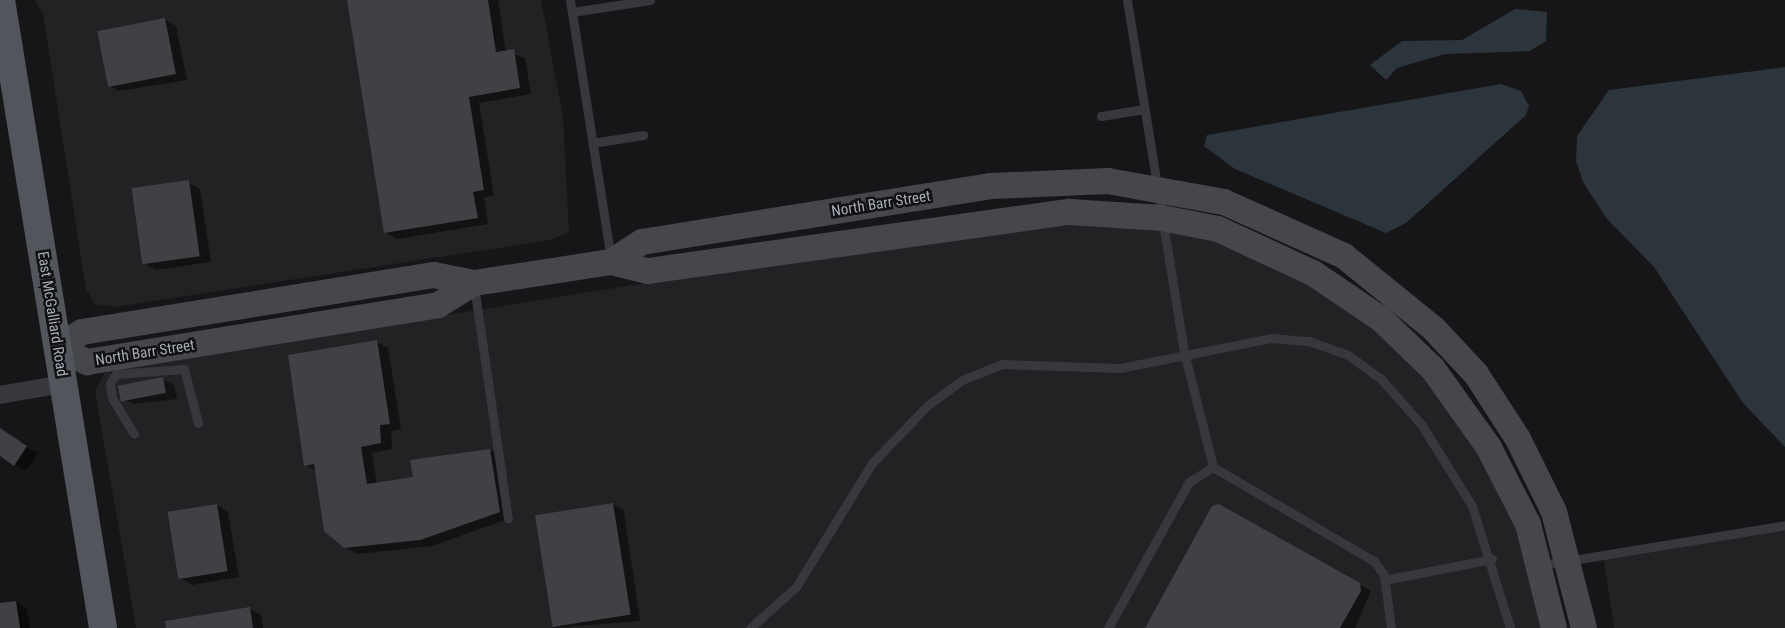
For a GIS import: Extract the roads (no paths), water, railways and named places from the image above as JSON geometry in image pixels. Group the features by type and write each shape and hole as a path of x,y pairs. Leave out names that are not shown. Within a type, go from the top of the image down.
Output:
{"main road":[{"name":"East McGalliard Road","path":"1,0 103,628"}],"street":[{"name":"North Barr Street","path":"611,262 642,242 991,186 1063,180 1157,188 1224,202 1344,256 1433,328 1476,374 1518,439 1570,559 1584,628"},
{"name":"North Barr Street","path":"57,347 87,362 438,305 474,283 611,262 648,271 1070,212 1162,218 1218,229 1261,247 1331,285 1398,334 1433,369 1488,446 1528,524 1542,565 1554,628"},
{"path":"0,395 63,384"}],"lane":[{"path":"570,0 611,262"},
{"path":"572,12 650,0"},
{"path":"1127,0 1184,352 1213,466 1374,561 1384,580 1391,628"},
{"path":"1101,116 1144,109"},
{"path":"592,143 643,135"},
{"path":"474,283 508,519"},
{"path":"750,628 796,587 872,462 928,405 962,380 1002,364 1120,368 1250,338 1290,338 1338,351 1365,366 1414,416 1447,461 1472,506 1492,559 1510,628"},
{"path":"134,434 112,398 110,383 117,374 184,369 198,423"},
{"path":"1108,628 1189,482 1213,466"},
{"path":"1542,565 1785,525"},
{"path":"1384,580 1492,559"}]}
